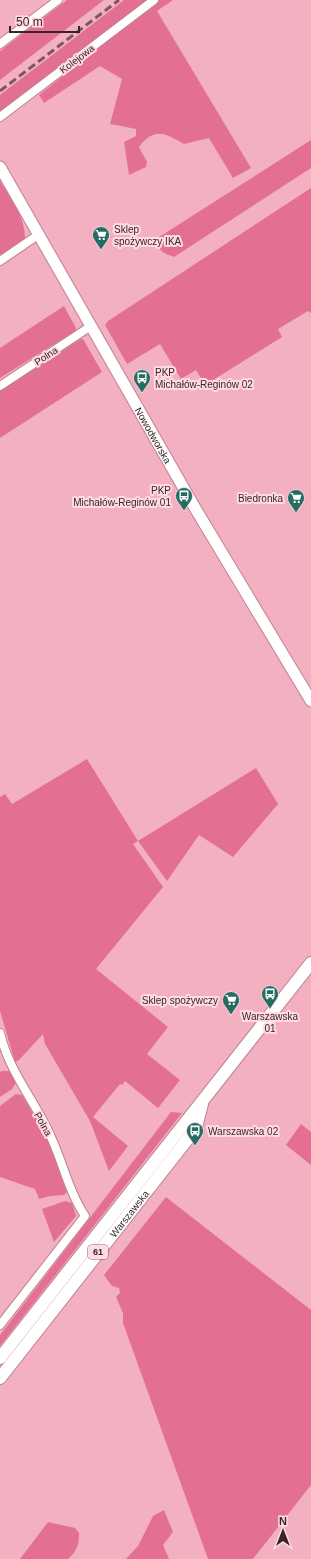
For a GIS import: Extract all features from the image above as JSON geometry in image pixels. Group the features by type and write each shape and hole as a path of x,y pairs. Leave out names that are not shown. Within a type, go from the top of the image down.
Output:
{"main road":[{"name":"Nowodworska","path":"0,167 199,514 311,701"},
{"name":"Warszawska","path":"0,1358 311,963"},
{"name":"Warszawska","path":"0,1378 190,1136 196,1127 203,1099"}],"street":[{"path":"0,44 58,0"},
{"name":"Kolejowa","path":"0,117 154,0"},
{"path":"0,261 38,235"},
{"name":"Polna","path":"0,386 91,326"},
{"name":"Polna","path":"0,1033 13,1069 46,1127 77,1204 85,1216 0,1325"}],"shaded area":[{"path":"67,0 104,0 0,80 0,51"},
{"path":"124,0 148,0 0,113 0,95"},
{"path":"157,0 173,0 157,11 251,168 233,178 209,138 184,144 171,137 160,134 155,134 150,137 139,147 147,162 146,167 129,175 124,142 136,136 136,129 110,124 122,79 100,66 44,103 39,95"},
{"path":"311,140 311,168 174,257 159,249 156,239"},
{"path":"0,181 20,215 23,222 25,238 0,257"},
{"path":"311,188 311,313 308,311 278,329 282,337 205,385 196,370 181,379 160,344 127,364 105,325 108,321"},
{"path":"64,306 76,328 75,331 0,378 0,348"},
{"path":"83,339 102,372 0,438 0,391"},
{"path":"87,759 138,841 133,844 163,887 96,969 168,1027 147,1054 180,1080 158,1108 125,1081 122,1085 120,1084 93,1117 128,1146 109,1171 90,1121 45,1044 43,1034 19,1060 15,1062 0,1011 0,797 5,794 12,804"},
{"path":"256,768 278,804 233,857 199,835 167,881 138,841"},
{"path":"10,1071 16,1083 12,1089 0,1097 0,1072"},
{"path":"16,1094 22,1095 46,1136 67,1192 64,1195 50,1196 39,1199 35,1189 0,1177 0,1106"},
{"path":"171,1112 182,1113 0,1346 0,1335"},
{"path":"301,1124 311,1132 311,1165 286,1145"},
{"path":"166,1197 311,1310 311,1485 253,1559 208,1559 123,1323 123,1313 116,1297 120,1293 119,1288 112,1286 104,1275"},
{"path":"65,1201 72,1203 76,1216 54,1242 42,1209"},
{"path":"164,1510 173,1532 163,1545 169,1559 126,1559 138,1546 153,1516"},
{"path":"48,1522 75,1528 79,1533 79,1537 77,1548 74,1553 68,1559 20,1559"}],"railway":[{"path":"0,91 119,0"}],"place":[{"name":"Sklep spożywczy IKA","path":"101,250"},
{"name":"PKP Michałów-Reginów 02","path":"142,393"},
{"name":"PKP Michałów-Reginów 01","path":"184,511"},
{"name":"Biedronka","path":"296,513"},
{"name":"Warszawska 01","path":"270,1009"},
{"name":"Sklep spożywczy","path":"231,1015"},
{"name":"Warszawska 02","path":"195,1146"}]}
